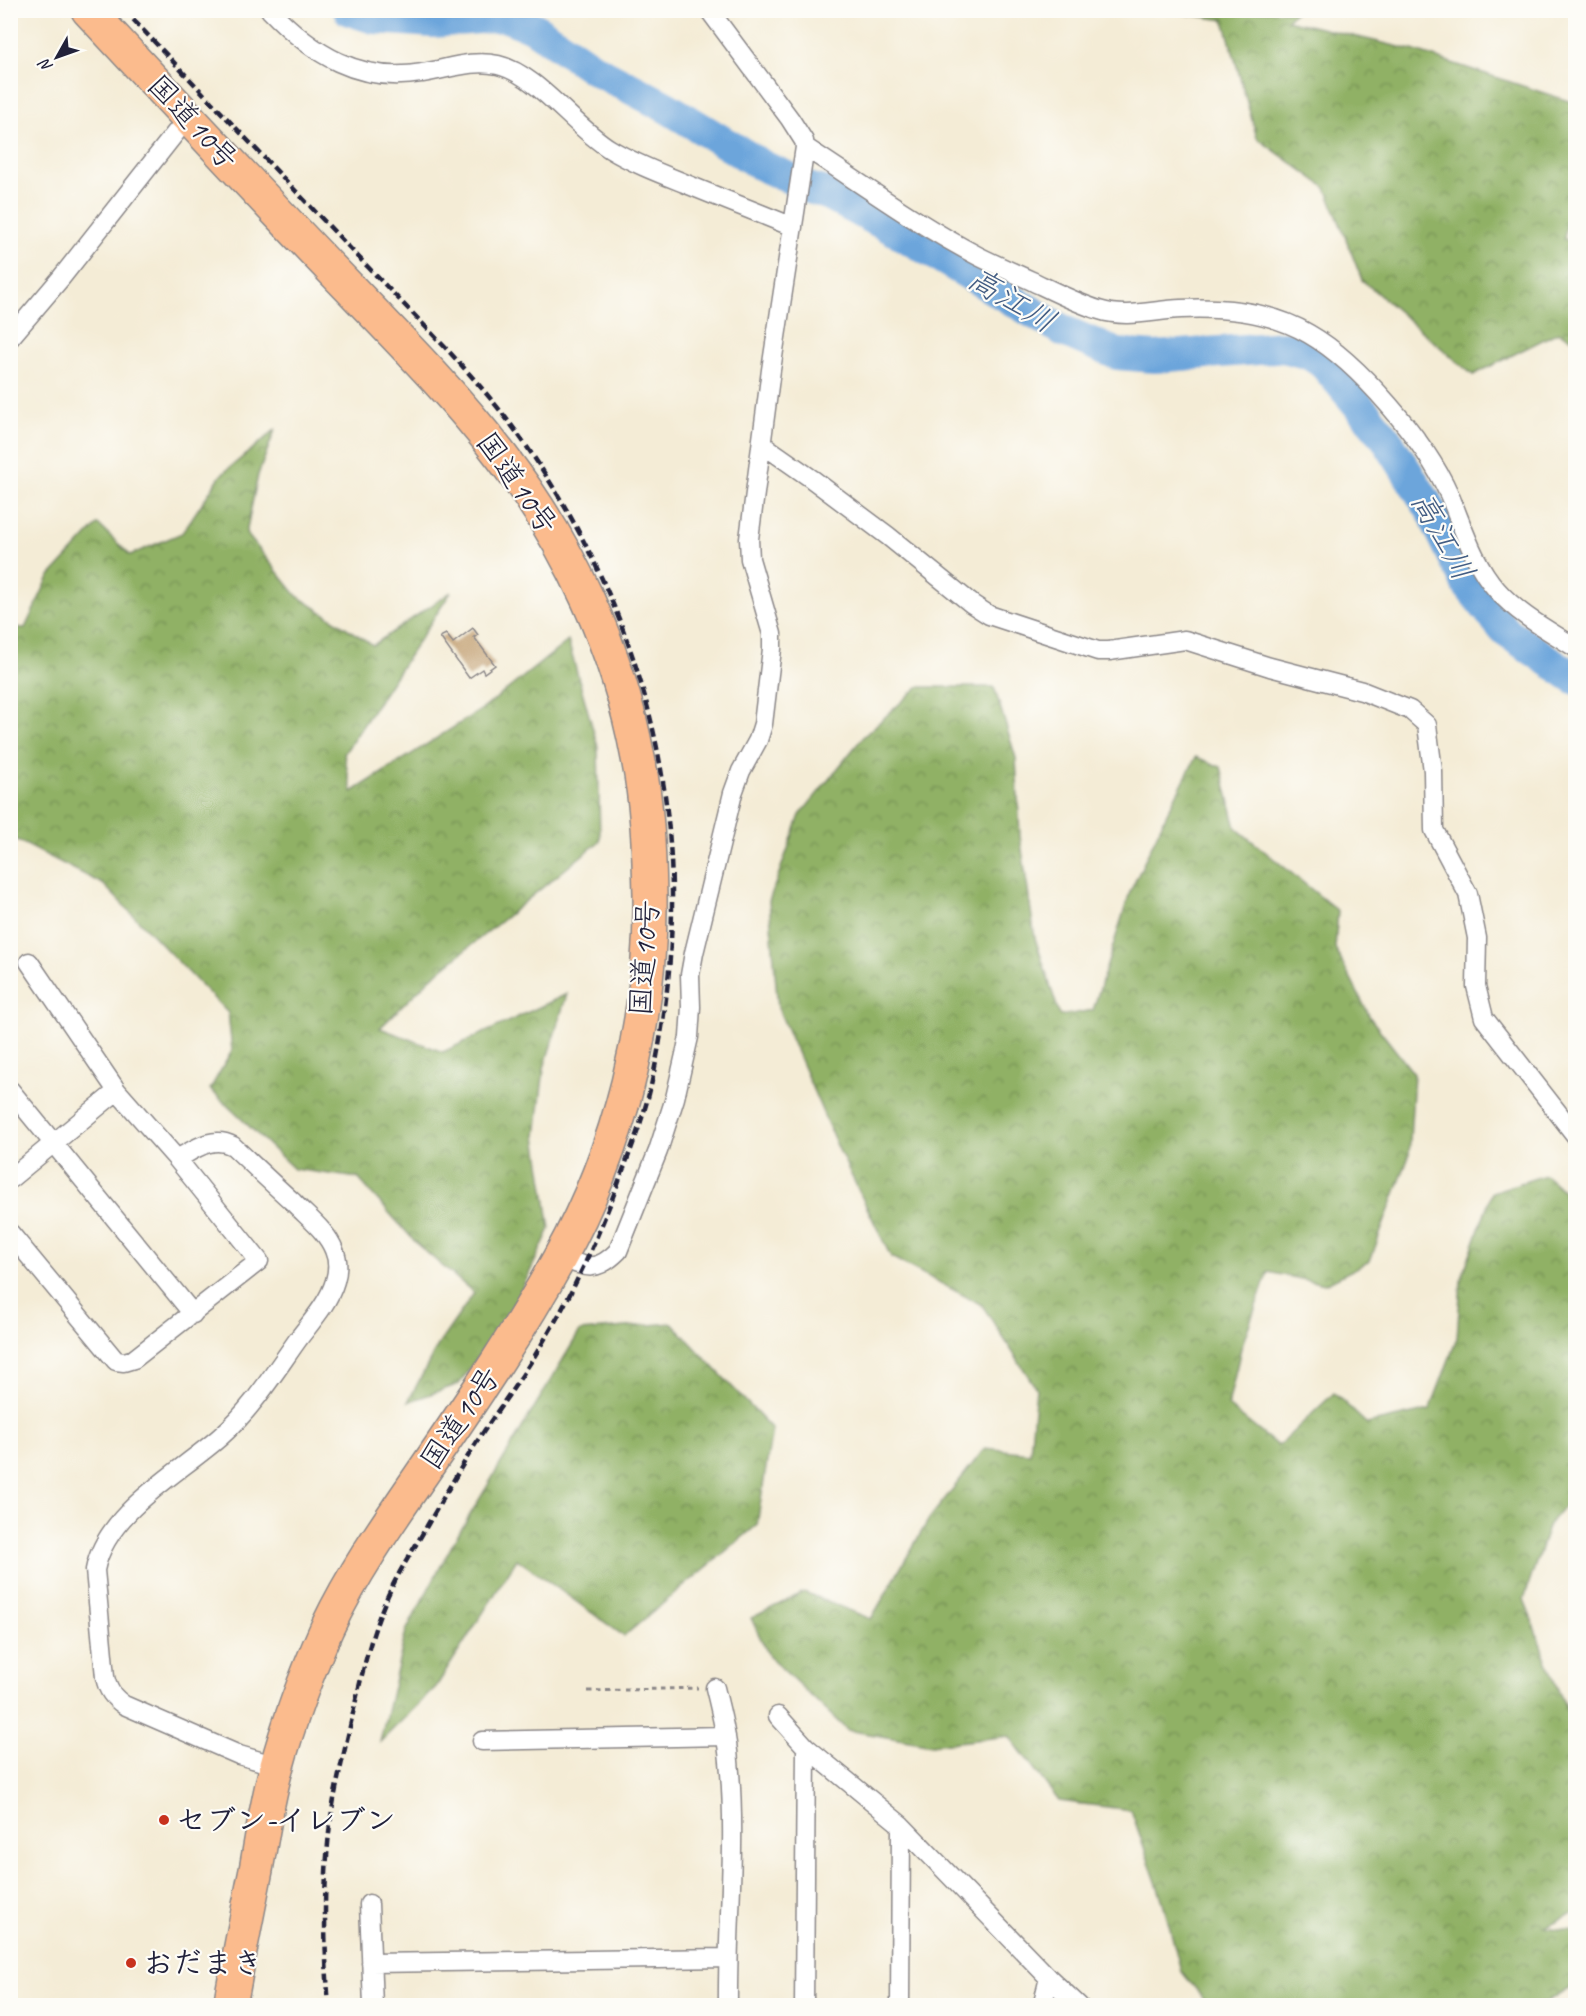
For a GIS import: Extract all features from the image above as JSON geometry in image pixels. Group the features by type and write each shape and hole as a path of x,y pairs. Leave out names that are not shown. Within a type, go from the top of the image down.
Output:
{"highway":[{"name":"国道10号","path":"88,10 416,355 502,457 544,517 566,557 615,669 638,755 646,817 650,911 645,986 634,1057 616,1123 591,1193 561,1257 499,1361 373,1545 350,1584 311,1666 277,1766 230,2006"}],"street":[{"path":"270,10 305,43 323,55 352,68 377,75 402,76 469,63 500,65 515,71 528,79 591,136 632,162 793,227"},
{"path":"561,1257 584,1267 590,1267 606,1261 618,1251 654,1162 675,1098 690,1028 690,975 694,953 733,793 741,771 758,740 765,716 772,634 749,549 805,147 804,141 790,119 709,10"},
{"path":"10,338 61,278 188,117"},
{"path":"805,147 912,218 977,256 1100,310 1129,315 1181,309 1221,309 1268,316 1309,334 1349,363 1388,405 1425,451 1448,493 1461,528 1479,564 1496,588 1516,609 1575,648"},
{"path":"762,444 888,536 972,604 989,615 1098,651 1185,640 1270,667 1362,691 1410,710 1427,725 1433,771 1434,830 1468,894 1477,938 1476,986 1484,1018 1575,1136"},
{"path":"10,1233 116,1361 124,1362 134,1359 259,1261 177,1159 117,1091 29,962"},
{"path":"10,1090 194,1314"},
{"path":"10,1179 117,1091"},
{"path":"177,1159 216,1141 226,1142 233,1146 304,1213 330,1241 337,1259 336,1279 326,1300 260,1394 240,1418 220,1437 141,1500 104,1543 97,1556 94,1570 105,1677 108,1689 124,1705 239,1755 277,1766"},
{"path":"715,1688 726,1736 729,1762 732,1839 727,1958 728,2006"},
{"path":"778,1716 806,1747 901,1825 1079,2006"},
{"path":"482,1741 726,1736"},
{"path":"804,2006 806,1747"},
{"path":"900,2006 901,1825"},
{"path":"369,1904 373,2006"},
{"path":"371,1963 727,1958"},
{"path":"1042,2006 1049,1977"}],"path":[{"path":"588,1691 715,1688"}],"green space":[{"path":"1164,11 1296,11 1287,20 1412,50 1575,103 1575,176 1564,239 1575,242 1575,340 1558,332 1473,375 1362,280 1326,188 1257,138 1224,20"},
{"path":"275,430 258,475 246,533 297,596 373,645 451,592 344,754 352,792 484,708 568,641 598,747 600,841 432,977 380,1028 443,1052 567,994 544,1068 536,1136 550,1229 513,1308 459,1384 408,1402 438,1345 474,1293 418,1245 358,1178 294,1169 210,1089 232,1051 228,1013 103,884 13,838 11,841 11,627 25,628 49,577 98,524 130,555 182,533 221,475"},
{"path":"918,687 994,687 1016,758 1020,836 1035,938 1060,1016 1093,1010 1130,892 1196,757 1221,767 1236,828 1338,911 1335,948 1371,1019 1414,1074 1409,1156 1370,1261 1325,1284 1268,1272 1241,1348 1228,1406 1278,1446 1334,1393 1367,1424 1430,1410 1457,1338 1461,1280 1492,1192 1545,1175 1575,1201 1575,1493 1549,1524 1524,1599 1551,1673 1574,1727 1576,1726 1575,1912 1544,1927 1575,1931 1575,1984 1541,2005 1209,2005 1181,1971 1163,1902 1131,1810 1059,1801 1009,1736 932,1745 847,1730 769,1656 751,1618 804,1592 871,1619 929,1519 985,1448 1030,1453 1036,1388 982,1305 891,1257 838,1148 778,1008 769,901 800,815 863,737"},
{"path":"672,1323 772,1429 757,1525 624,1636 517,1559 436,1687 380,1742 406,1631 452,1545 580,1331"}],"building":[{"path":"473,628 478,635 474,637 495,665 484,673 482,669 469,678 440,637 446,634 453,643"}],"waterway":[{"name":"高江川","path":"349,10 374,18 433,22 504,16 534,28 594,69 666,107 763,166 794,180 798,185 823,192 896,231 1064,331 1117,354 1155,357 1284,347 1309,354 1323,363 1385,437 1436,518 1467,584 1505,631 1576,679"}],"railway":[{"path":"124,10 449,352 489,397 525,444 571,517 608,592 637,670 657,749 669,829 672,912 666,996 652,1081 634,1142 595,1241 566,1302 528,1366 467,1458 402,1568 380,1614 369,1647 340,1768 330,1824 325,1915 329,2006"}],"place":[{"name":"セブン-イレブン","path":"164,1820"},
{"name":"おだまき","path":"131,1963"}]}
